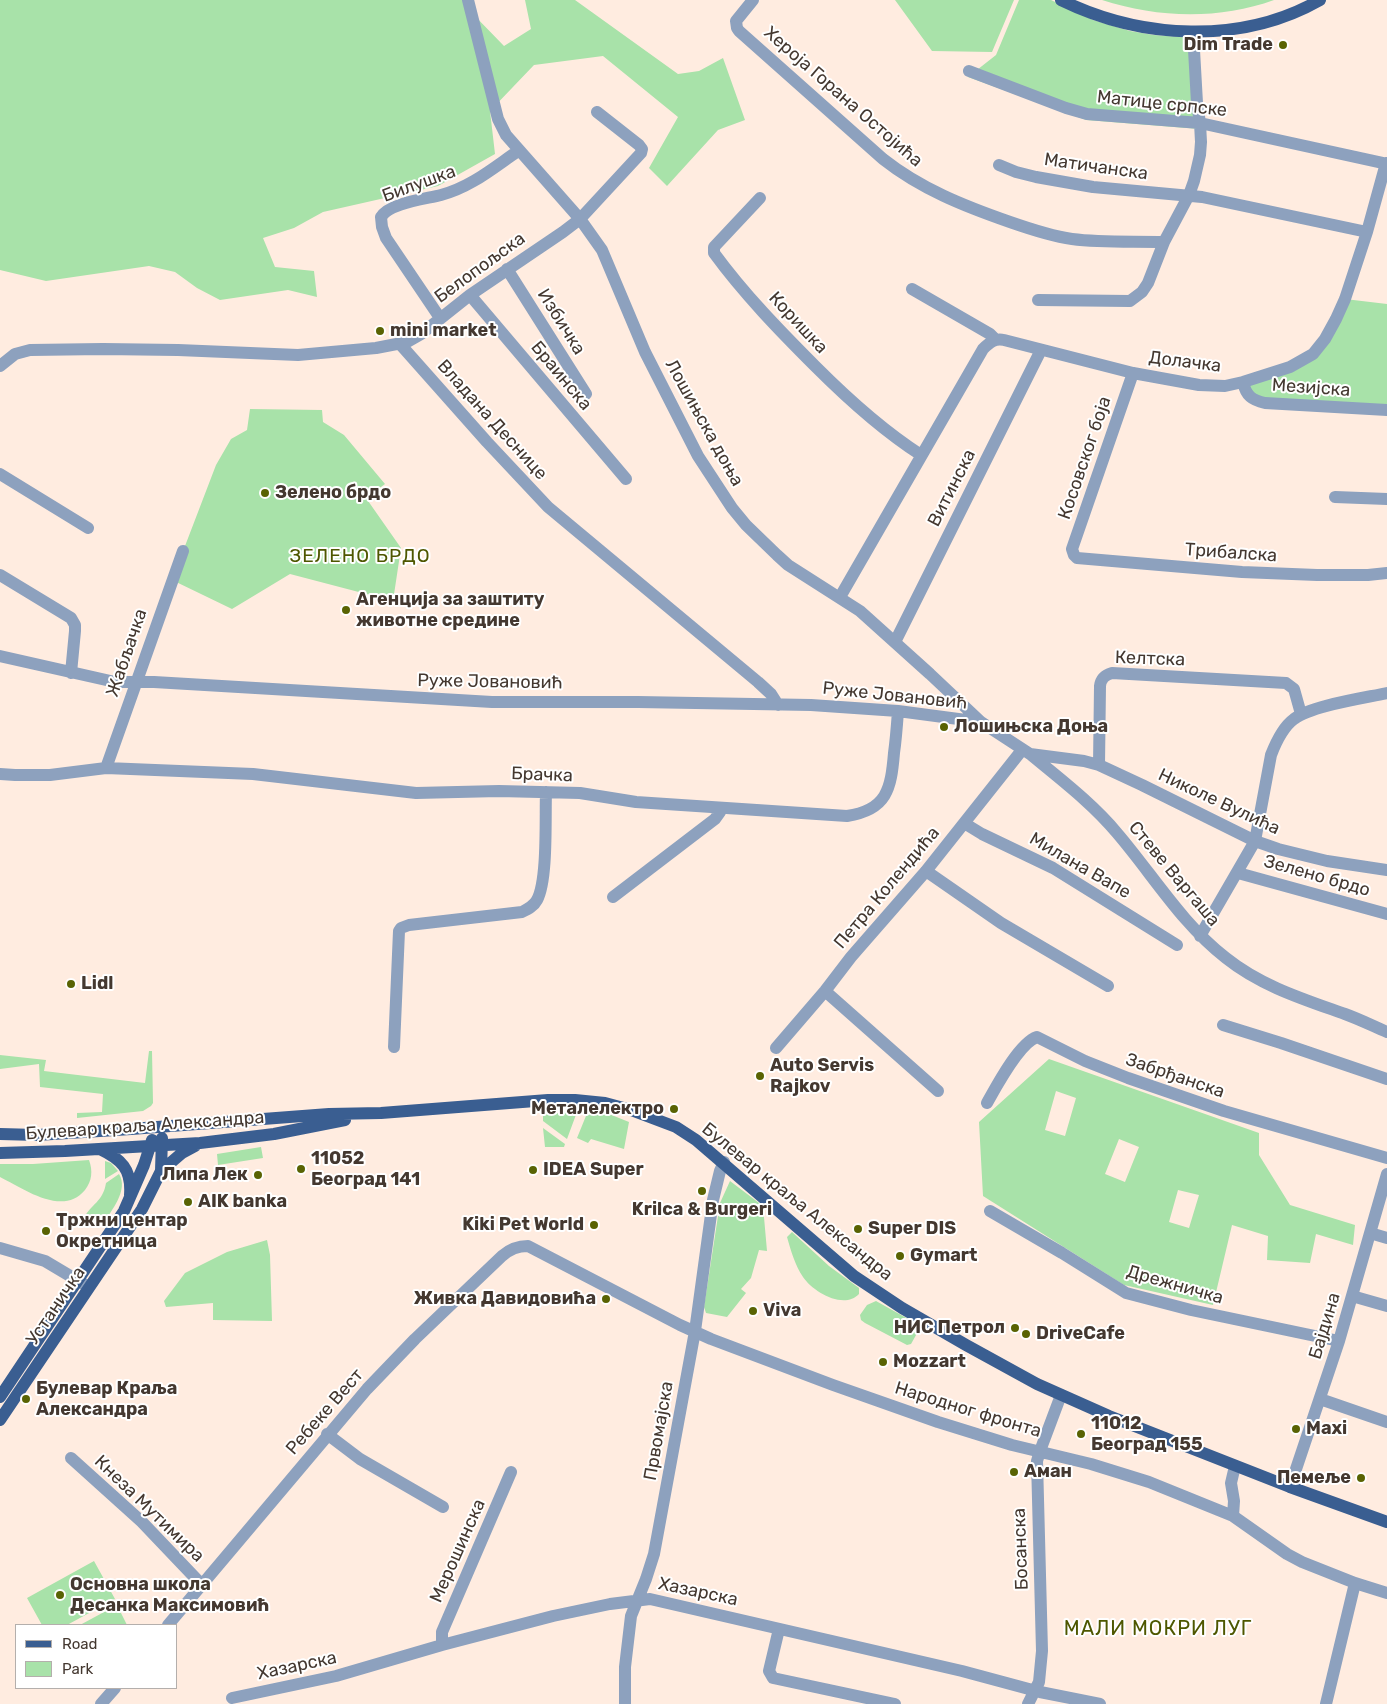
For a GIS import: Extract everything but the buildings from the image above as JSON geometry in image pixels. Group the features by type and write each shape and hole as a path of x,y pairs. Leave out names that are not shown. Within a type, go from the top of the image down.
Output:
{"main road":[{"path":"1061,0 1093,14 1131,26 1155,30 1194,32 1216,31 1271,21 1320,0"},
{"name":"Булевар краља Александра","path":"0,1134 37,1135 555,1100 599,1102 631,1110 676,1127 696,1140 724,1162 854,1276 966,1345 1061,1396 1235,1466 1387,1522"},
{"name":"Булевар краља Александра","path":"0,1153 200,1143 274,1134 381,1113"},
{"name":"Устаничка","path":"0,1397 142,1209 161,1171 156,1146 158,1127"},
{"path":"161,1171 182,1153 200,1143"},
{"name":"Устаничка","path":"0,1420 84,1284 129,1201 156,1146"},
{"path":"100,1149 117,1158 125,1166 130,1182 129,1201"}],"street":[{"name":"Лошињска доња","path":"468,0 498,119 506,136 580,219 602,250 645,352 665,393 698,456 723,496 746,525 776,555 860,611 895,642"},
{"name":"Хероја Горана Остојића","path":"753,0 736,21 739,31 883,159 921,185 980,212 1052,235 1087,240 1164,242"},
{"path":"1038,300 1130,301 1142,292 1164,242 1190,195 1200,156 1200,123 1197,103 1194,32"},
{"name":"Матице српске","path":"969,71 1066,108 1087,114 1200,123 1386,163"},
{"path":"580,219 633,163 642,149 639,144 597,112"},
{"name":"Билушка","path":"440,318 386,238 381,220 382,214 413,201 451,192 467,185 518,150"},
{"name":"Долачка","path":"912,289 990,334 995,339 1132,373 1199,385 1225,386 1243,382 1290,367 1313,354 1320,346 1336,320 1345,299 1367,232 1383,195 1386,163"},
{"name":"Матичанска","path":"999,165 1036,177 1093,187 1190,195 1250,206 1367,232"},
{"name":"Коришка","path":"760,198 714,247 714,253 778,328 831,383 883,429 921,455"},
{"name":"Белопољска","path":"400,344 414,339 507,268 580,219"},
{"name":"Избичка","path":"507,268 586,394"},
{"name":"Браинска","path":"470,295 626,479"},
{"path":"840,597 983,349 995,339"},
{"path":"0,366 9,357 21,352 159,349 298,355 400,344"},
{"name":"Владана Деснице","path":"400,344 548,507 758,682 771,694 778,705"},
{"name":"Витинска","path":"895,642 1041,350"},
{"name":"Косовског боја","path":"1074,555 1072,549 1132,373"},
{"name":"Мезијска","path":"1243,382 1248,396 1265,404 1387,410"},
{"path":"0,474 88,528"},
{"path":"1335,497 1387,499"},
{"name":"Жабљачка","path":"106,768 183,551"},
{"name":"Трибалска","path":"1074,555 1081,559 1242,572 1317,575 1387,573"},
{"path":"0,575 71,618 75,625 75,631 70,673"},
{"path":"895,642 981,722 1026,752 1099,765"},
{"name":"Руже Јовановић","path":"0,656 115,682 154,682 492,702 638,702 830,706 898,711 981,722"},
{"name":"Келтска","path":"1099,765 1100,686 1103,678 1112,673 1286,683 1294,689 1301,714"},
{"path":"1200,936 1255,841 1271,755 1287,726 1301,714 1309,711 1387,693"},
{"name":"Брачка","path":"0,774 50,774 106,768 253,774 416,793 580,793 636,802 847,816 856,815 872,808 884,797 891,783 898,711"},
{"name":"Петра Колендића","path":"776,1048 825,991 851,957 926,871 964,823 1026,752"},
{"name":"Стеве Варгаша","path":"1026,752 1100,814 1116,831 1174,906 1200,936 1226,958 1249,975 1274,988 1387,1032"},
{"name":"Николе Вулића","path":"1099,765 1255,841 1298,855 1387,870"},
{"path":"394,1047 398,931 409,925 522,912 533,906 538,900 542,887 546,792"},
{"path":"613,897 715,819 721,808"},
{"name":"Милана Вапе","path":"964,823 982,834 1053,868 1177,945"},
{"path":"926,871 1001,923 1108,986"},
{"name":"Зелено брдо","path":"1238,872 1387,914"},
{"path":"825,991 938,1091"},
{"path":"1223,1025 1387,1080"},
{"name":"Забрђанска","path":"986,1103 1019,1052 1028,1042 1037,1037 1085,1061 1128,1078 1234,1114 1387,1158"},
{"name":"Првомајска","path":"625,1704 629,1629 654,1554 695,1331 699,1291 714,1200 724,1162"},
{"name":"Бајдина","path":"1290,1487 1339,1341 1387,1174"},
{"name":"Дрежничка","path":"990,1211 1126,1293 1191,1310 1339,1341"},
{"path":"1370,1233 1387,1238"},
{"name":"Ребеке Вест","path":"169,1624 327,1434 367,1389 414,1339 502,1256 513,1248 528,1246 695,1331"},
{"path":"0,1248 46,1262 84,1284"},
{"path":"1352,1296 1387,1306"},
{"name":"Народног фронта","path":"695,1331 763,1359 938,1422 1012,1445 1091,1464 1149,1482 1233,1516 1289,1556 1318,1570 1387,1593"},
{"name":"Босанска","path":"1028,1704 1039,1682 1042,1651 1037,1461 1061,1396"},
{"path":"1320,1399 1387,1422"},
{"path":"327,1434 360,1459 443,1507"},
{"name":"Кнеза Мутимира","path":"71,1458 142,1522 202,1585"},
{"path":"1233,1516 1234,1501 1231,1483 1235,1466"},
{"name":"Мерошинска","path":"442,1645 442,1632 511,1472"},
{"path":"1326,1704 1355,1583"},
{"name":"Хазарска","path":"232,1698 336,1676 442,1645 553,1616 610,1604 638,1600 655,1600 962,1671 1035,1691 1100,1704"},
{"path":"779,1629 769,1671 773,1678 895,1704"},
{"path":"101,1704 114,1689"}],"green space":[{"path":"0,0 467,0 471,12 504,46 531,29 525,0 575,0 678,74 699,71 723,58 745,120 718,130 667,186 649,168 678,117 603,56 534,65 490,111 495,154 438,186 323,212 294,228 263,238 275,267 314,271 317,297 288,290 220,300 197,288 175,272 149,266 46,281 0,270"},
{"path":"895,0 1014,0 992,52 932,51"},
{"path":"1019,0 1051,0 1093,20 1130,31 1193,38 1199,129 1086,120 968,77 996,55"},
{"path":"1102,0 1274,0 1232,11 1188,14 1144,10"},
{"path":"1345,299 1387,304 1387,410 1255,400 1243,382 1308,358"},
{"path":"250,409 322,410 323,422 344,435 385,484 366,498 401,548 393,601 290,574 232,609 172,580 216,465 231,439 247,430"},
{"path":"149,1051 152,1051 153,1103 143,1111 77,1118 77,1113 102,1112 103,1094 40,1087 39,1064 0,1069 0,1055 46,1060 44,1071 145,1083"},
{"path":"1049,1059 1259,1133 1259,1155 1290,1205 1355,1225 1353,1245 1316,1234 1310,1263 1267,1260 1268,1236 1232,1225 1213,1305 1124,1285 983,1196 979,1122","holes":["1056,1091 1076,1098 1065,1136 1045,1130","1119,1139 1139,1147 1125,1182 1105,1174","1178,1190 1199,1195 1189,1228 1169,1222"]},
{"path":"588,1111 609,1114 629,1122 624,1149 591,1139 588,1143 577,1138"},
{"path":"577,1112 567,1139 543,1121 543,1114"},
{"path":"543,1128 565,1144 564,1147 545,1147"},
{"path":"261,1147 263,1158 218,1165 217,1154"},
{"path":"89,1160 91,1176 87,1187 76,1198 66,1201 55,1201 32,1194 0,1177 0,1164"},
{"path":"105,1161 111,1163 118,1171 105,1179"},
{"path":"119,1174 122,1180 122,1187 118,1200 103,1224 84,1218 100,1199 106,1183"},
{"path":"730,1181 763,1206 767,1251 759,1250 751,1278 741,1289 746,1293 727,1317 706,1313 704,1307 720,1203"},
{"path":"792,1232 829,1266 859,1288 859,1294 853,1298 837,1300 821,1293 808,1283 798,1268 790,1247 787,1237"},
{"path":"267,1240 270,1255 272,1321 213,1320 213,1303 166,1307 164,1301 185,1273 227,1252"},
{"path":"876,1301 919,1325 920,1328 911,1344 907,1345 861,1320 860,1315 867,1305"},
{"path":"94,1561 115,1599 69,1624 41,1624 27,1598"},
{"path":"117,1605 126,1624 82,1624"}],"place":[{"name":"Dim Trade","path":"1283,45"},
{"name":"mini market","path":"380,331"},
{"name":"Зелено брдо","path":"265,493"},
{"name":"Агенција за заштиту животне средине","path":"346,610"},
{"name":"Лошињска Доња","path":"944,727"},
{"name":"Lidl","path":"71,984"},
{"name":"Auto Servis Rajkov","path":"760,1076"},
{"name":"Металелектро","path":"674,1109"},
{"name":"11052 Београд 141","path":"301,1169"},
{"name":"IDEA Super","path":"533,1170"},
{"name":"Липа Лек","path":"258,1175"},
{"name":"Krilca & Burgeri","path":"702,1191"},
{"name":"AIK banka","path":"188,1202"},
{"name":"Kiki Pet World","path":"594,1225"},
{"name":"Super DIS","path":"858,1229"},
{"name":"Тржни центар Окретница","path":"46,1231"},
{"name":"Gymart","path":"900,1256"},
{"name":"Живка Давидовића","path":"606,1299"},
{"name":"Viva","path":"753,1311"},
{"name":"НИС Петрол","path":"1015,1328"},
{"name":"DriveCafe","path":"1026,1334"},
{"name":"Mozzart","path":"883,1362"},
{"name":"Булевар Краља Александра","path":"26,1399"},
{"name":"Maxi","path":"1296,1429"},
{"name":"11012 Београд 155","path":"1081,1434"},
{"name":"Аман","path":"1014,1472"},
{"name":"Пемеље","path":"1361,1478"},
{"name":"Основна школа Десанка Максимовић","path":"60,1595"}],"district":[{"name":"ЗЕЛЕНО БРДО","path":"360,557"},
{"name":"МАЛИ МОКРИ ЛУГ","path":"1158,1629"}]}
